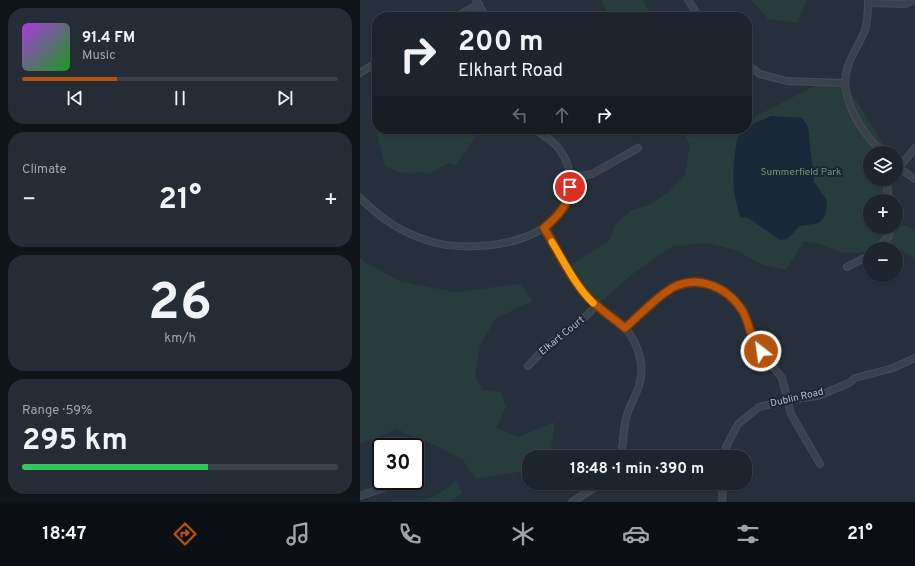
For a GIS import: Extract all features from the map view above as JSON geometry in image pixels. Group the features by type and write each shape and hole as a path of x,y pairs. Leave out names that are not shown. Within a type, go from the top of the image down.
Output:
{"street":[{"path":"688,0 696,12"},
{"path":"877,146 868,136 855,116 847,97 845,83 847,67 865,30 868,1 905,4 915,0"},
{"path":"463,12 478,2 483,12"},
{"path":"360,73 372,65"},
{"path":"752,68 760,74 787,81 845,83"},
{"path":"360,198 379,216 403,231 430,241 461,247 490,246 518,239 544,228 558,216 570,197 571,177 567,162 559,148 541,134"},
{"path":"571,177 592,174 638,148"},
{"path":"903,161 915,148"},
{"path":"903,172 915,179"},
{"path":"544,228 583,293 596,306 625,328 636,346 640,359 641,372 639,386 626,418 622,450"},
{"path":"847,267 863,259"},
{"path":"625,328 673,288 699,282 714,285 726,292 736,301 743,312 754,344 782,378 791,414 820,464"},
{"name":"Elkart Court","path":"528,366 547,346 580,322 596,306"},
{"name":"Dublin Road","path":"726,450 738,424 759,407 788,400 818,396 848,383 855,378 893,368 915,358"},
{"path":"360,496 378,490"},
{"path":"572,502 591,490"},
{"path":"722,502 723,490"}],"green space":[{"path":"601,0 643,0 649,12 607,12"},
{"path":"751,0 807,0 797,23 768,19"},
{"name":"Summerfield Park","path":"822,82 845,83 885,146 863,146 863,186 890,186 890,194 863,194 863,234 903,234 903,225 915,229 915,259 903,251 903,242 888,242 885,240 883,242 863,242 863,252 843,253 820,244 804,241 786,270 763,265 735,250 706,243 673,246 635,272 596,306 567,267 609,241 616,223 632,210 649,205 668,192 685,175 690,145 684,134 752,134 752,118"},
{"path":"377,134 477,134 456,165 448,163 429,174 417,172 412,174 398,172 385,166"},
{"path":"360,257 363,261 399,281 455,292 521,284 533,301 496,318 480,345 475,376 483,390 501,392 506,407 496,428 518,437 555,422 551,449 522,450 522,470 519,472 476,479 463,460 424,441 424,438 418,438 396,429 360,444"},
{"path":"456,480 462,492 450,502 386,502 430,498 444,490"}],"water":[{"path":"771,116 802,118 808,127 814,182 826,199 827,206 825,216 819,223 800,226 787,239 780,240 750,219 745,217 741,218 735,198 733,178 737,138 742,134 752,134 752,126"}],"slow traffic":[{"path":"552,242 574,280 583,293 593,303"}],"route":[{"path":"570,187 570,197 558,216 544,228 574,280 583,293 596,306 625,328 673,288 699,282 714,285 726,292 736,301 743,312 754,344 761,351"}]}
